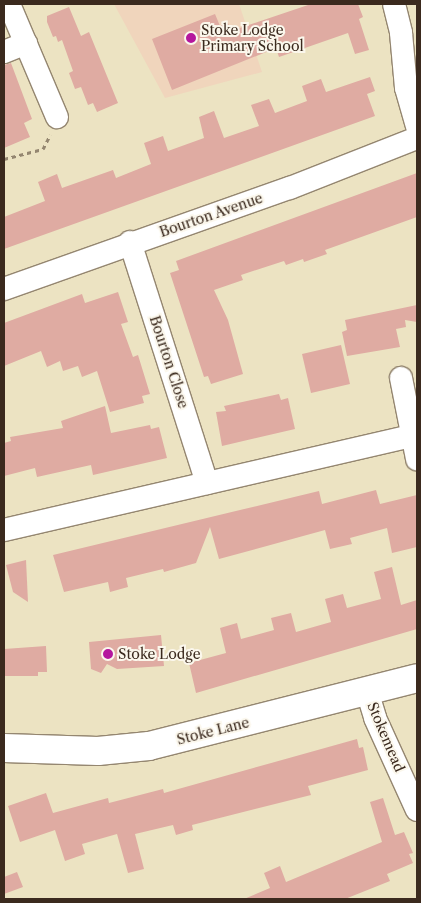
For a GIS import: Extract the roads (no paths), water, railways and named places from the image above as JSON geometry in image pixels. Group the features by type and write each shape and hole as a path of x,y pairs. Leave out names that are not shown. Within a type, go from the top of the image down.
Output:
{"street":[{"path":"9,4 57,117"},
{"path":"394,4 401,33 406,88 417,126"},
{"path":"4,52 26,43"},
{"name":"Bourton Avenue","path":"4,289 130,242 290,188 417,138"},
{"name":"Bourton Close","path":"130,242 207,483"},
{"path":"401,378 417,459"},
{"path":"4,530 411,436"},
{"name":"Stoke Lane","path":"4,748 98,751 149,746 417,678"},
{"name":"Stokemead","path":"367,691 375,718 417,810"}],"place":[{"name":"Stoke Lodge Primary School","path":"191,38"},
{"name":"Stoke Lodge","path":"108,654"}]}
